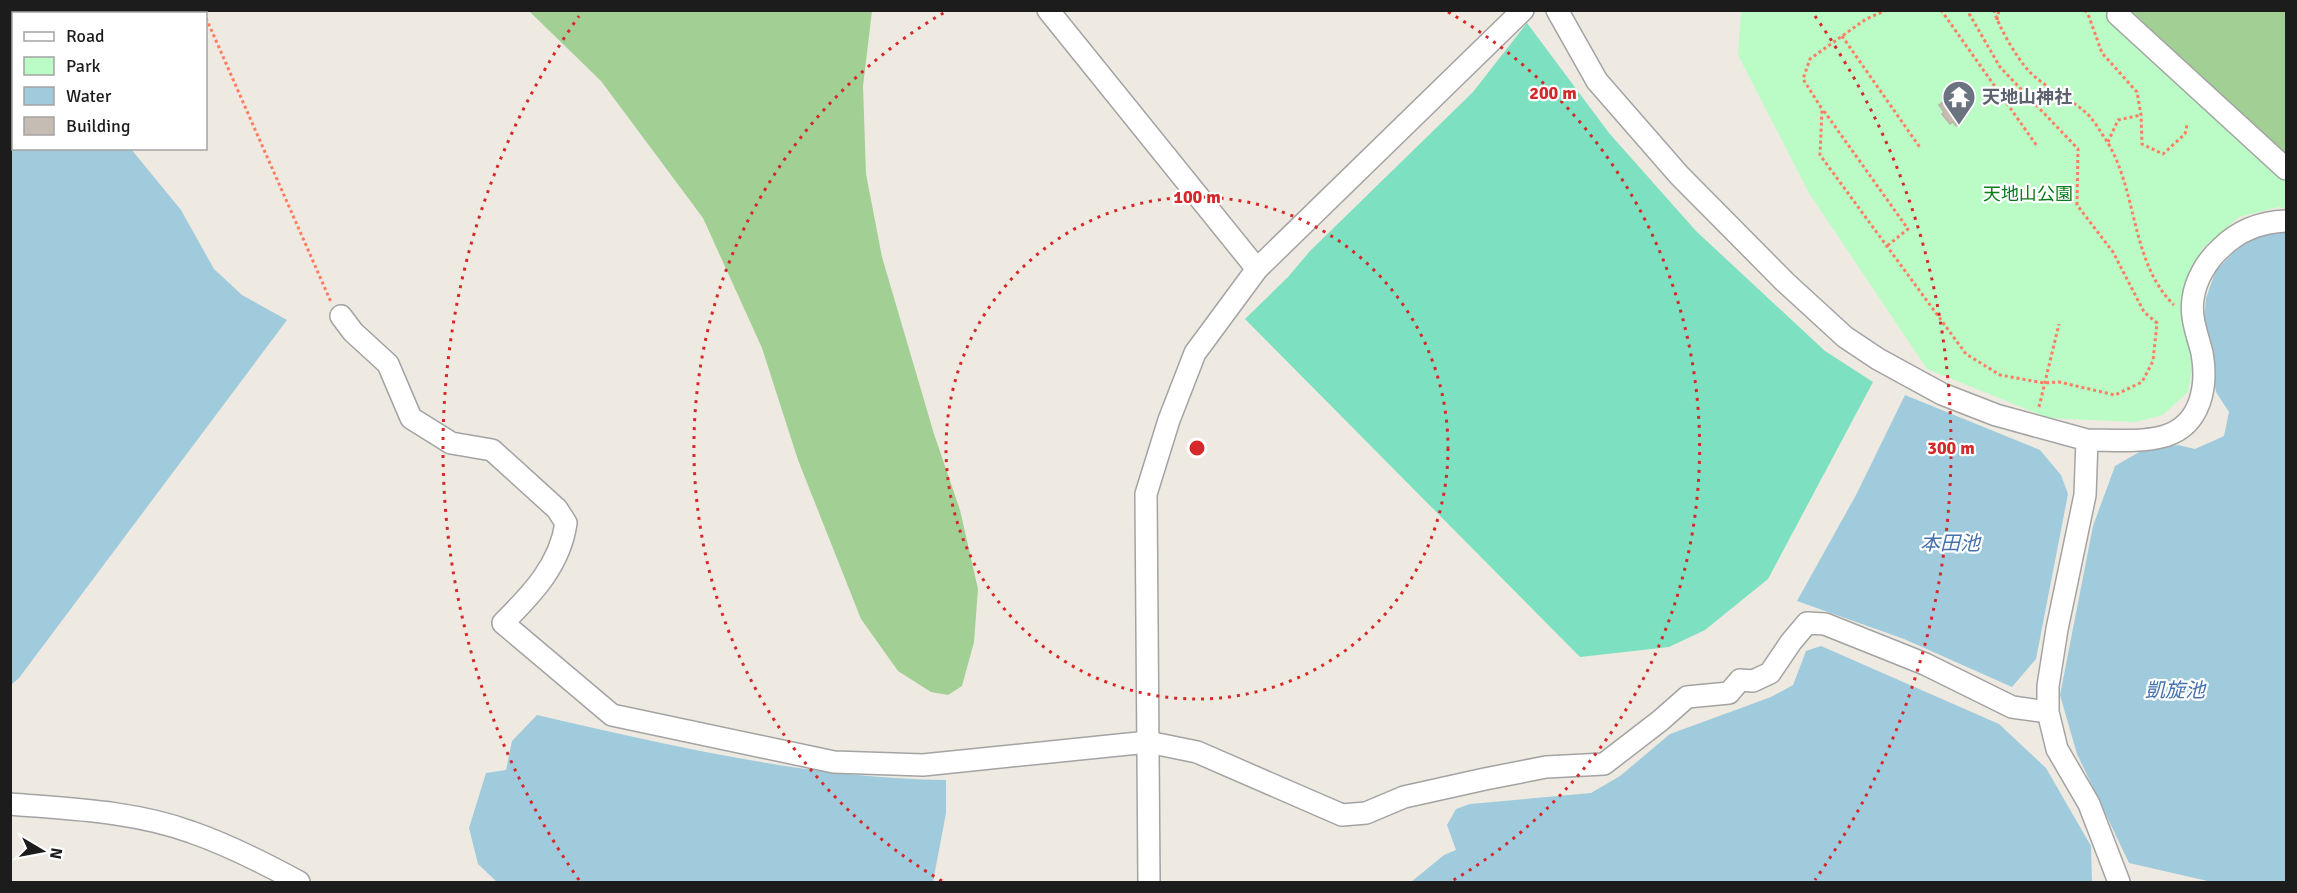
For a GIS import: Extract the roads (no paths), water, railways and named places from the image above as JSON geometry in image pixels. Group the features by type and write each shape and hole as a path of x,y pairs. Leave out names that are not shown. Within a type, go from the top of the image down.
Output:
{"street":[{"path":"1048,10 1257,269"},
{"path":"1149,882 1146,494 1169,420 1195,353 1257,269 1523,10"},
{"path":"1557,10 1597,81 1679,175 1785,282 1836,329 1878,359 1933,389 1996,415 2034,426 2087,440 2141,440 2166,436 2195,416 2202,396 2204,377 2202,354 2194,325 2193,299 2200,275 2215,253 2232,237 2269,222 2286,221"},
{"path":"2120,10 2118,15 2286,169"},
{"path":"341,315 353,332 388,364 411,418 451,443 492,450 556,508 566,523 564,541 543,579 503,623 612,715 834,762 923,765 1148,742 1197,752 1342,815 1366,813 1404,797 1546,767 1604,764 1687,697 1729,693 1740,680 1753,681 1770,673 1807,622 1824,624 1925,664 2012,707 2048,712"},
{"path":"2087,440 2085,495 2055,640 2048,686 2048,712 2057,749 2089,804 2119,882"},
{"path":"10,804 127,816 190,831 253,857 299,882"}],"water":[{"path":"33,10 34,12 12,12 12,150 132,150 181,210 214,269 242,295 287,320 19,678 11,685 10,11"},
{"name":"凱旋池","path":"2271,231 2286,233 2286,882 2212,882 2129,863 2077,754 2060,695 2093,526 2115,466 2141,451 2178,445 2195,449 2224,436 2229,412 2216,392 2204,319 2206,298 2216,270 2253,237"},
{"name":"本田池","path":"1905,395 2040,450 2061,475 2068,494 2036,659 2012,687 1904,639 1797,601 1856,495"},
{"path":"1821,646 1999,724 2046,768 2091,846 2092,882 1411,882 1444,855 1456,850 1447,825 1456,809 1470,804 1591,793 1620,776 1670,734 1771,697 1793,685 1806,651"},
{"path":"537,715 689,749 791,767 894,778 946,780 946,813 933,882 497,882 478,864 469,828 486,773 506,770 512,741"}],"place":[{"name":"天地山神社","path":"1959,126"}],"park label":[{"name":"天地山公園","path":"2028,194"}]}
